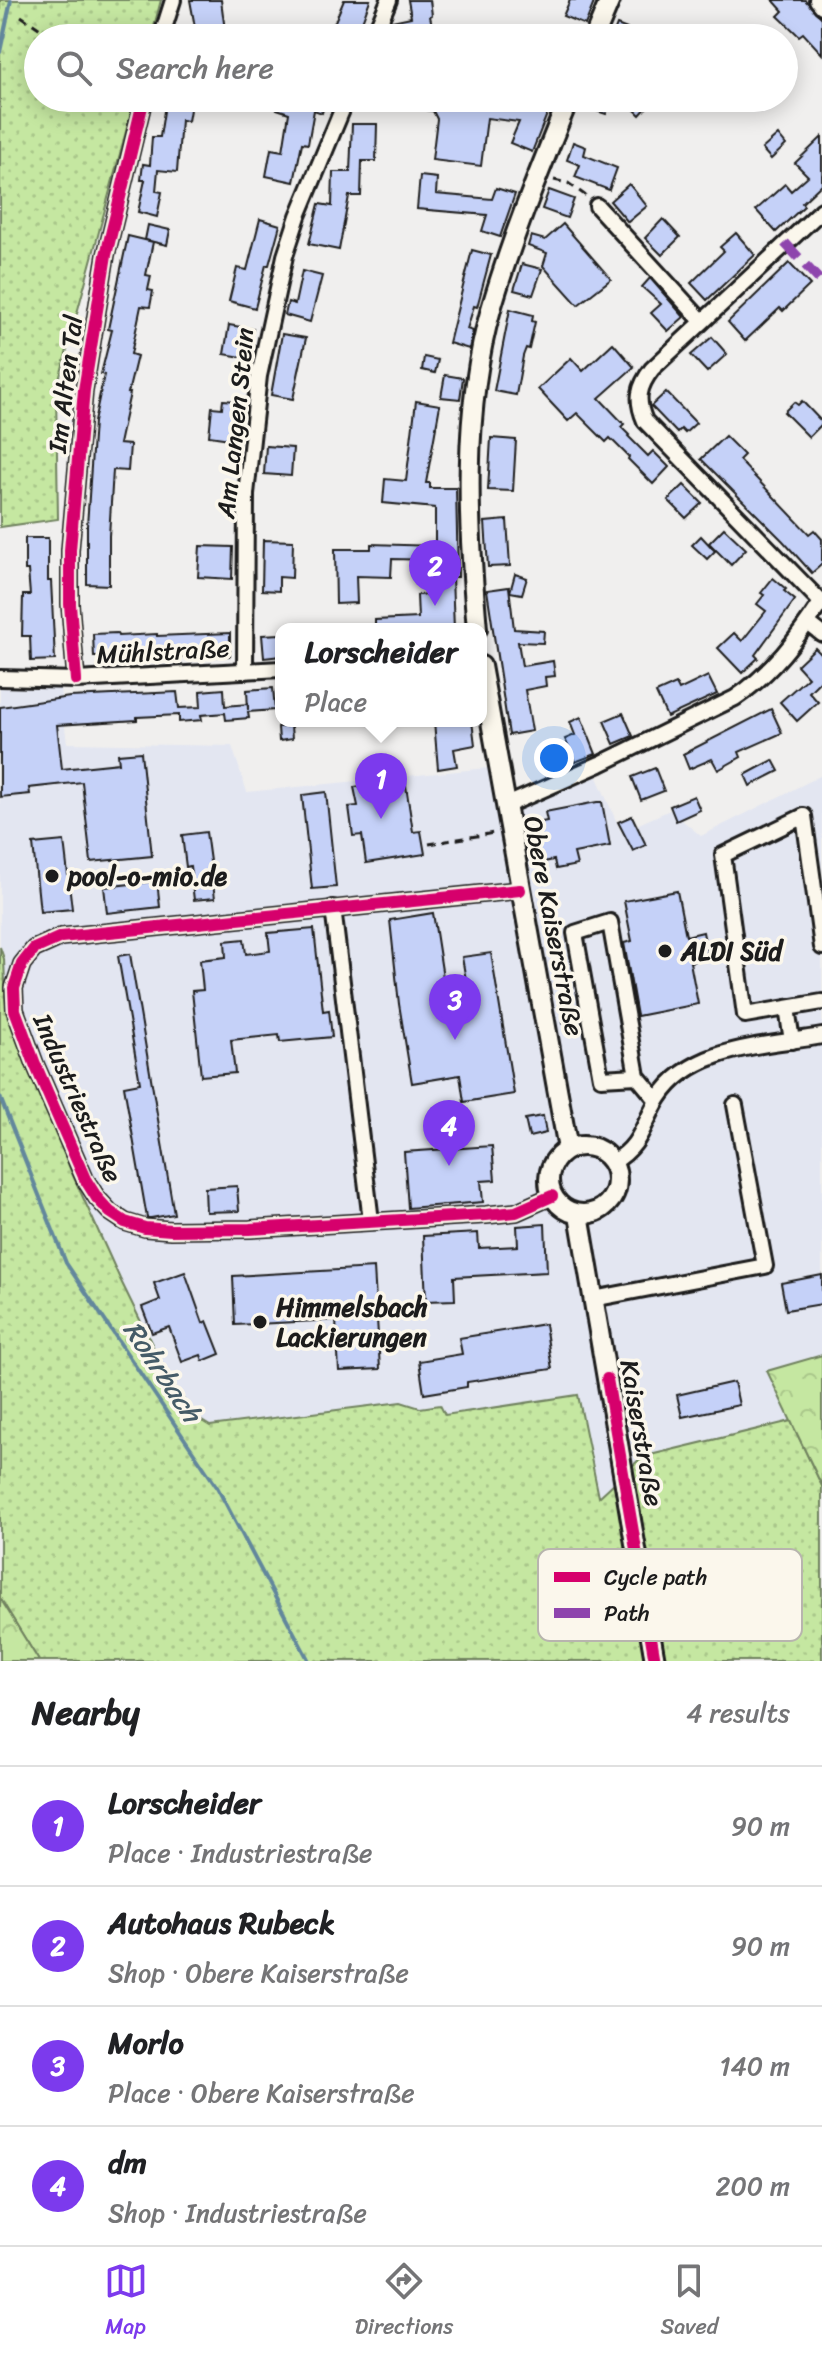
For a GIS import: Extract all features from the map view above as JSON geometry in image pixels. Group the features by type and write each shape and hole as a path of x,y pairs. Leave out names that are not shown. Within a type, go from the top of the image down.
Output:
{"main road":[{"path":"600,24 610,0"},
{"path":"477,623 470,497 476,387 491,311 537,176 563,112"},
{"name":"Obere Kaiserstraße","path":"487,701 568,1149"},
{"path":"588,1145 598,1148 613,1162 618,1183 615,1194 601,1210 579,1214 561,1206 552,1196 550,1171 554,1162 568,1149 588,1145"},
{"name":"Kaiserstraße","path":"579,1214 636,1549"},
{"name":"Kaiserstraße","path":"652,1641 655,1661"}],"street":[{"path":"165,24 173,0"},
{"path":"379,24 389,0"},
{"path":"817,0 822,6"},
{"name":"Im Alten Tal","path":"76,680 70,604 70,550 84,390 106,255 141,112"},
{"name":"Am Langen Stein","path":"245,671 246,494 259,376 289,243 341,112"},
{"path":"597,206 702,321"},
{"path":"505,806 735,698 755,685 770,669 822,602 645,421 638,396 642,382 652,369 822,210"},
{"path":"808,623 822,634"},
{"name":"Mühlstraße","path":"0,678 76,680 275,669"},
{"path":"822,947 804,816 723,855 745,1015 822,1002"},
{"name":"Industriestraße","path":"520,890 61,937 34,949 22,964 14,988 15,1010 85,1179 110,1212 125,1222 145,1228 171,1230 250,1229 516,1212 552,1196"},
{"path":"333,908 371,1221"},
{"path":"637,1076 601,1078 575,933 610,922 637,1076 657,1100"},
{"path":"787,1008 792,1041"},
{"path":"613,1162 629,1152 636,1143 657,1100 669,1083 682,1073 714,1056 822,1036"},
{"path":"593,1299 765,1266 735,1105"}],"path":[{"path":"21,16 33,24"},
{"path":"537,176 568,183 597,206"},
{"path":"429,844 487,834"}],"shaded area":[{"path":"0,688 60,689 67,743 232,746 247,792 508,766 516,807 596,775 621,832 670,810 701,836 822,775 822,1355 767,1371 791,1421 642,1457 598,1497 577,1395 445,1415 440,1406 420,1408 400,1402 210,1426 197,1418 170,1382 120,1279 71,1171 6,1007 4,959 0,947"}],"green space":[{"path":"0,0 161,0 155,24 24,24 24,112 131,112 56,391 58,519 0,527"},
{"path":"0,947 4,959 6,1007 71,1171 170,1381 197,1418 210,1426 401,1402 420,1408 440,1405 445,1415 578,1395 599,1497 642,1457 791,1421 822,1486 822,1661 39,1661 0,1598"},
{"path":"822,1355 822,1486 767,1371"},
{"path":"0,1598 39,1661 0,1661"}],"building":[{"path":"190,0 221,0 224,24 194,24"},
{"path":"344,0 370,0 361,24 334,24"},
{"path":"408,0 430,0 432,24 393,24 392,21 411,17"},
{"path":"570,0 595,0 585,24 563,16"},
{"path":"773,0 805,0 822,18 822,54 803,33 798,35 798,24 786,24 778,16 783,11"},
{"path":"164,112 190,112 188,121 181,120 177,172 158,170 156,191 162,192 157,217 138,212 145,180 141,180 143,164 150,165 152,137 160,137"},
{"path":"286,112 314,112 308,144 302,143 294,182 266,176 271,149 283,151 289,113"},
{"path":"434,112 548,112 532,152 510,143 519,122 487,118 481,166 432,160 437,119"},
{"path":"352,124 377,124 376,161 362,161 361,196 349,196 339,250 309,244 319,204 332,206 333,172 350,172"},
{"path":"778,135 786,145 771,159 762,149"},
{"path":"822,137 822,184 776,232 756,210 785,184 791,191 808,176 795,163"},
{"path":"573,142 586,147 584,155 617,168 609,190 575,177 580,165 567,160"},
{"path":"420,176 437,178 436,194 492,199 496,188 515,194 500,237 482,231 487,215 417,209"},
{"path":"629,184 647,206 628,222 610,201"},
{"path":"549,190 574,199 567,218 542,209"},
{"path":"260,219 280,225 255,308 229,301 237,268 247,270"},
{"path":"663,219 680,237 662,255 645,238"},
{"path":"563,224 611,279 578,305 543,266 547,253 528,246 531,236 545,240"},
{"path":"148,225 170,230 167,245 145,240"},
{"path":"736,233 755,255 707,300 691,283 724,251 720,247"},
{"path":"128,236 153,242 146,275 151,276 148,290 153,291 150,307 141,306 131,354 137,356 119,444 130,445 128,471 113,470 109,585 87,584 87,526 94,422 112,330 108,329"},
{"path":"472,250 491,255 477,307 474,306 467,329 473,331 469,349 449,343"},
{"path":"789,263 810,285 745,341 728,322"},
{"path":"522,264 542,269 533,295 514,290"},
{"path":"302,271 322,276 310,322 285,315 288,302 295,304"},
{"path":"650,278 684,317 668,331 651,313 661,304 642,287"},
{"path":"510,309 533,315 532,321 535,322 529,349 526,348 523,356 516,395 494,391"},
{"path":"229,325 253,329 248,358 224,354"},
{"path":"282,334 306,338 293,399 271,395"},
{"path":"712,337 727,354 707,372 691,355"},
{"path":"613,343 634,367 599,398 648,456 653,451 669,467 653,484 610,438 606,442 577,413 568,421 538,389 571,358 583,371"},
{"path":"424,357 438,360 435,373 422,370"},
{"path":"445,375 463,378 460,399 441,397"},
{"path":"666,392 696,423 685,433 681,429 677,433 651,406"},
{"path":"223,400 236,401 235,409 241,410 237,440 209,436 212,407 222,408"},
{"path":"416,401 440,405 426,483 430,483 430,488 456,488 458,577 452,577 454,623 375,623 375,620 418,618 417,595 436,594 435,560 392,559 391,577 356,576 357,603 336,604 335,549 371,549 371,544 435,546 435,508 383,503 385,479 406,481"},
{"path":"802,401 822,422 809,437 784,412 794,402 798,405"},
{"path":"725,436 744,455 739,460 809,534 814,530 822,539 822,564 812,573 701,459"},
{"path":"491,438 516,440 513,491 488,490"},
{"path":"266,446 293,448 291,476 264,474"},
{"path":"684,485 702,503 686,518 668,500"},
{"path":"507,520 510,566 488,567 485,522"},
{"path":"724,528 746,549 731,565 709,543"},
{"path":"701,536 715,551 707,559 692,545"},
{"path":"25,538 48,538 48,581 51,581 55,660 31,661 30,636 22,636 23,595 30,595 28,570 25,570"},
{"path":"263,540 293,541 292,578 279,577 279,591 262,590"},
{"path":"200,546 233,547 232,579 198,577"},
{"path":"515,574 527,578 522,594 510,592"},
{"path":"773,578 795,600 755,655 758,658 742,673 718,648 734,633 742,641 766,611 757,604"},
{"path":"509,587 514,629 544,631 543,643 518,642 522,666 553,661 555,676 545,677 546,686 525,690 532,731 509,735 487,590"},
{"path":"117,633 118,636 157,636 230,633 230,656 94,657 93,634"},
{"path":"275,634 275,657 264,658 262,635"},
{"path":"815,648 822,655 822,679 809,692 818,702 797,721 780,702 808,677 797,665"},
{"path":"708,676 717,694 667,717 656,693 676,684 679,690"},
{"path":"273,688 275,710 248,712 249,718 226,720 225,713 201,715 202,720 179,722 179,715 57,725 62,769 119,763 118,754 141,752 152,856 91,862 82,782 29,788 30,794 0,797 0,707 70,697 177,692 179,708 201,707 200,691 224,689 225,706 248,704 247,690"},
{"path":"771,709 782,733 739,752 741,757 718,770 712,759 689,769 683,754"},
{"path":"623,713 633,736 614,744 604,721"},
{"path":"581,717 596,754 575,762 565,739 575,735 570,722"},
{"path":"278,727 291,727 292,739 279,741"},
{"path":"434,727 473,727 475,745 454,749 457,766 438,769"},
{"path":"773,760 779,771 750,786 745,775"},
{"path":"655,768 664,791 641,800 632,777"},
{"path":"405,779 413,832 421,831 425,854 366,863 362,835 353,836 349,807 358,806 354,787"},
{"path":"326,792 336,887 312,889 302,795"},
{"path":"694,796 700,810 676,821 670,806"},
{"path":"602,802 610,846 574,853 577,865 556,869 554,860 533,864 526,825 547,821 545,812"},
{"path":"632,816 646,845 633,851 618,822"},
{"path":"206,832 215,898 194,900 182,835"},
{"name":"pool-o-mio.de","path":"64,841 72,909 40,912 33,844"},
{"path":"157,881 160,907 107,913 104,887"},
{"name":"ALDI Süd","path":"677,891 686,936 703,932 708,958 690,962 698,1004 637,1016 624,943 632,941 624,901"},
{"path":"433,913 445,990 467,986 462,957 491,953 514,1094 464,1102 460,1075 412,1083 390,920"},
{"path":"314,929 323,1011 329,1010 332,1037 280,1042 279,1035 231,1040 235,1073 201,1076 192,991 203,990 200,960 226,957 225,941 244,939 246,954 270,951 268,933"},
{"path":"130,954 174,1214 151,1218 147,1218 124,1086 140,1083 118,956"},
{"path":"543,1116 546,1133 529,1137 525,1119"},
{"path":"492,1146 495,1180 481,1181 483,1202 408,1208 404,1152"},
{"path":"237,1186 239,1211 206,1212 205,1188"},
{"path":"545,1224 547,1272 454,1277 455,1300 426,1301 423,1236 478,1233 479,1248 518,1246 517,1226"},
{"name":"Himmelsbach Lackierungen","path":"374,1268 380,1369 339,1371 336,1320 235,1325 233,1276"},
{"path":"185,1272 203,1323 207,1321 220,1354 203,1361 201,1355 182,1362 169,1327 152,1333 142,1307 160,1300 154,1283"},
{"path":"822,1275 822,1304 786,1310 781,1283"},
{"path":"545,1324 552,1369 467,1382 467,1387 424,1394 419,1361 462,1354 459,1338"},
{"path":"734,1382 739,1405 682,1417 677,1395"}],"waterway":[{"name":"Rohrbach","path":"0,52 11,0"},
{"name":"Rohrbach","path":"0,1097 66,1263 217,1487 309,1661"}],"marked path":[{"path":"785,243 822,283"}],"cycle path":[{"path":"76,680 70,604 70,550 84,390 106,255 141,112"},
{"path":"520,890 61,937 34,949 22,964 14,988 15,1010 85,1179 110,1212 125,1222 145,1228 171,1230 250,1229 486,1215 516,1212 552,1196"},
{"path":"607,1379 636,1549"},
{"path":"652,1641 655,1661"}],"place":[{"name":"Autohaus Rubeck","path":"435,606"},
{"name":"Lorscheider","path":"381,819"},
{"name":"pool-o-mio.de","path":"52,876"},
{"name":"ALDI Süd","path":"665,951"},
{"name":"Morlo","path":"455,1040"},
{"name":"dm","path":"449,1166"},
{"name":"Himmelsbach Lackierungen","path":"260,1322"}]}
